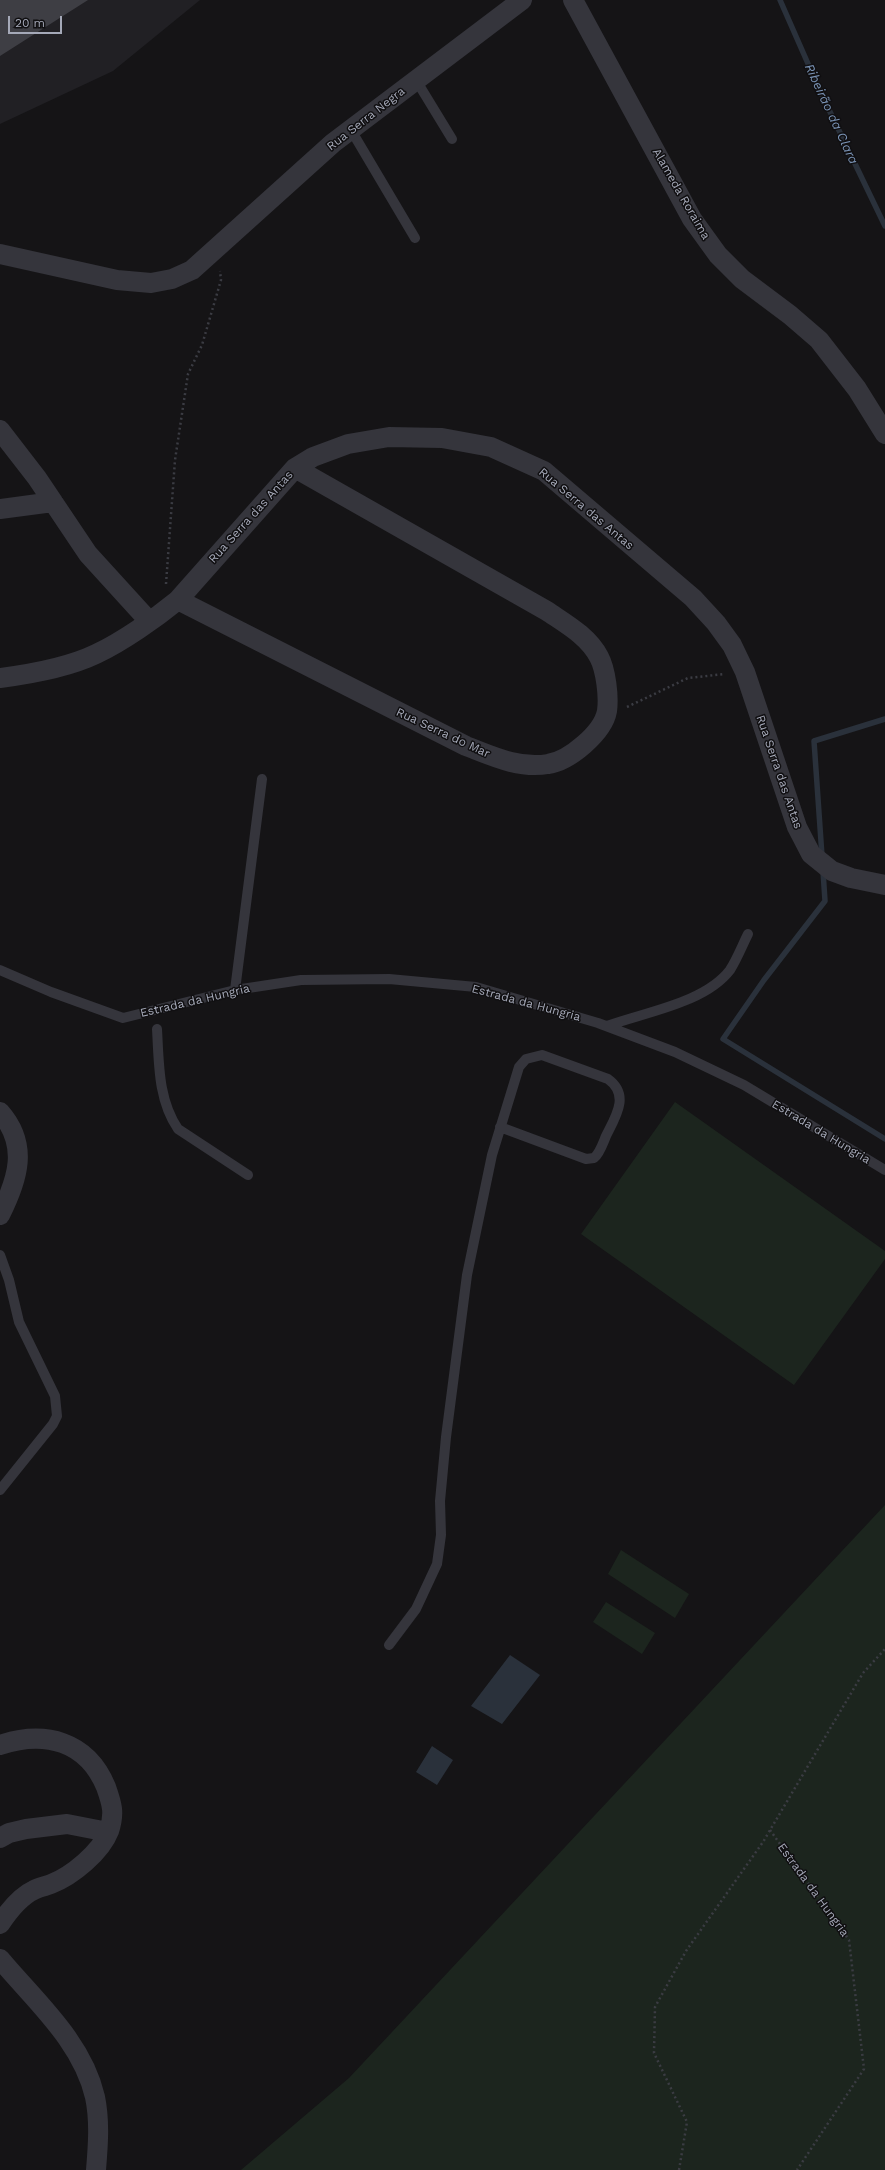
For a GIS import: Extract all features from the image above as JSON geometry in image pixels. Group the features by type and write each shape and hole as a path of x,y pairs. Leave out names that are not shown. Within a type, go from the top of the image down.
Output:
{"street":[{"name":"Rua Serra Negra","path":"0,254 117,280 151,283 172,279 192,270 277,192 351,130 522,0"},
{"name":"Alameda Roraima","path":"573,0 692,219 718,255 742,279 790,315 819,340 857,389 885,434"},
{"path":"0,430 53,502 88,554 163,611"},
{"name":"Rua Serra das Antas","path":"0,678 66,665 96,654 163,611 295,468 313,457 348,444 389,437 442,438 497,450 544,471 692,598 716,623 732,645 745,672 797,827 811,854 832,871 851,878 885,885"},
{"path":"295,468 547,611 580,634 599,657 606,675 607,712"},
{"path":"0,509 53,502"},
{"name":"Rua Serra do Mar","path":"163,611 466,746 504,761 524,765 549,764 568,757 594,735 607,712"},
{"path":"0,1112 9,1122 18,1143 18,1170 9,1197 0,1215"},
{"path":"0,1746 13,1741 41,1738 63,1744 83,1753 99,1771 113,1807 108,1832 92,1856 74,1871 52,1884 33,1890 20,1901 0,1924"},
{"path":"0,1838 9,1833 26,1829 67,1824 108,1832"},
{"path":"0,1959 59,2026 86,2070 95,2097 99,2134 96,2170"}],"lane":[{"path":"416,80 452,139"},
{"path":"351,130 414,238"},
{"path":"235,990 262,779"},
{"path":"607,1026 683,1002 712,987 730,970 748,934"},
{"name":"Estrada da Hungria","path":"0,970 51,992 123,1018 235,990 309,980 389,979 476,987 607,1026 675,1052 744,1085 885,1170"},
{"path":"157,1029 161,1084 164,1102 170,1119 178,1129 248,1175"},
{"path":"389,1645 416,1609 437,1564 441,1535 440,1501 446,1437 465,1290 492,1155 500,1127 519,1067 526,1059 533,1056 542,1055 608,1079 615,1084 619,1093 618,1111 594,1158 586,1159 500,1127"},
{"path":"0,1255 9,1280 19,1322 55,1396 57,1406 53,1424 0,1490"}],"path":[{"path":"163,611 175,460 182,412 188,374 202,345 221,280 218,246"},
{"path":"607,712 630,706 688,678 745,672"},
{"name":"Estrada da Hungria","path":"796,2170 864,2069 849,1940 770,1830 863,1673 885,1649"},
{"path":"679,2170 687,2122 654,2053 655,2007 686,1951 770,1830"}],"shaded area":[{"path":"0,0 200,0 113,71 0,124"},
{"path":"675,1102 885,1251 885,1259 794,1385 581,1234"},
{"path":"885,1505 885,2170 241,2170 349,2078"},
{"path":"621,1550 689,1594 675,1618 608,1574"},
{"path":"606,1602 655,1633 642,1654 593,1622"},
{"path":"510,1655 540,1675 502,1724 471,1706"},
{"path":"432,1746 453,1760 437,1785 416,1772"}],"building":[{"path":"0,0 88,0 0,56"}],"waterway":[{"name":"Ribeirão da Clara","path":"780,0 820,91 885,226"},
{"path":"822,856 814,741 885,719"},
{"path":"823,871 825,901 764,980 723,1039 885,1139"}]}
